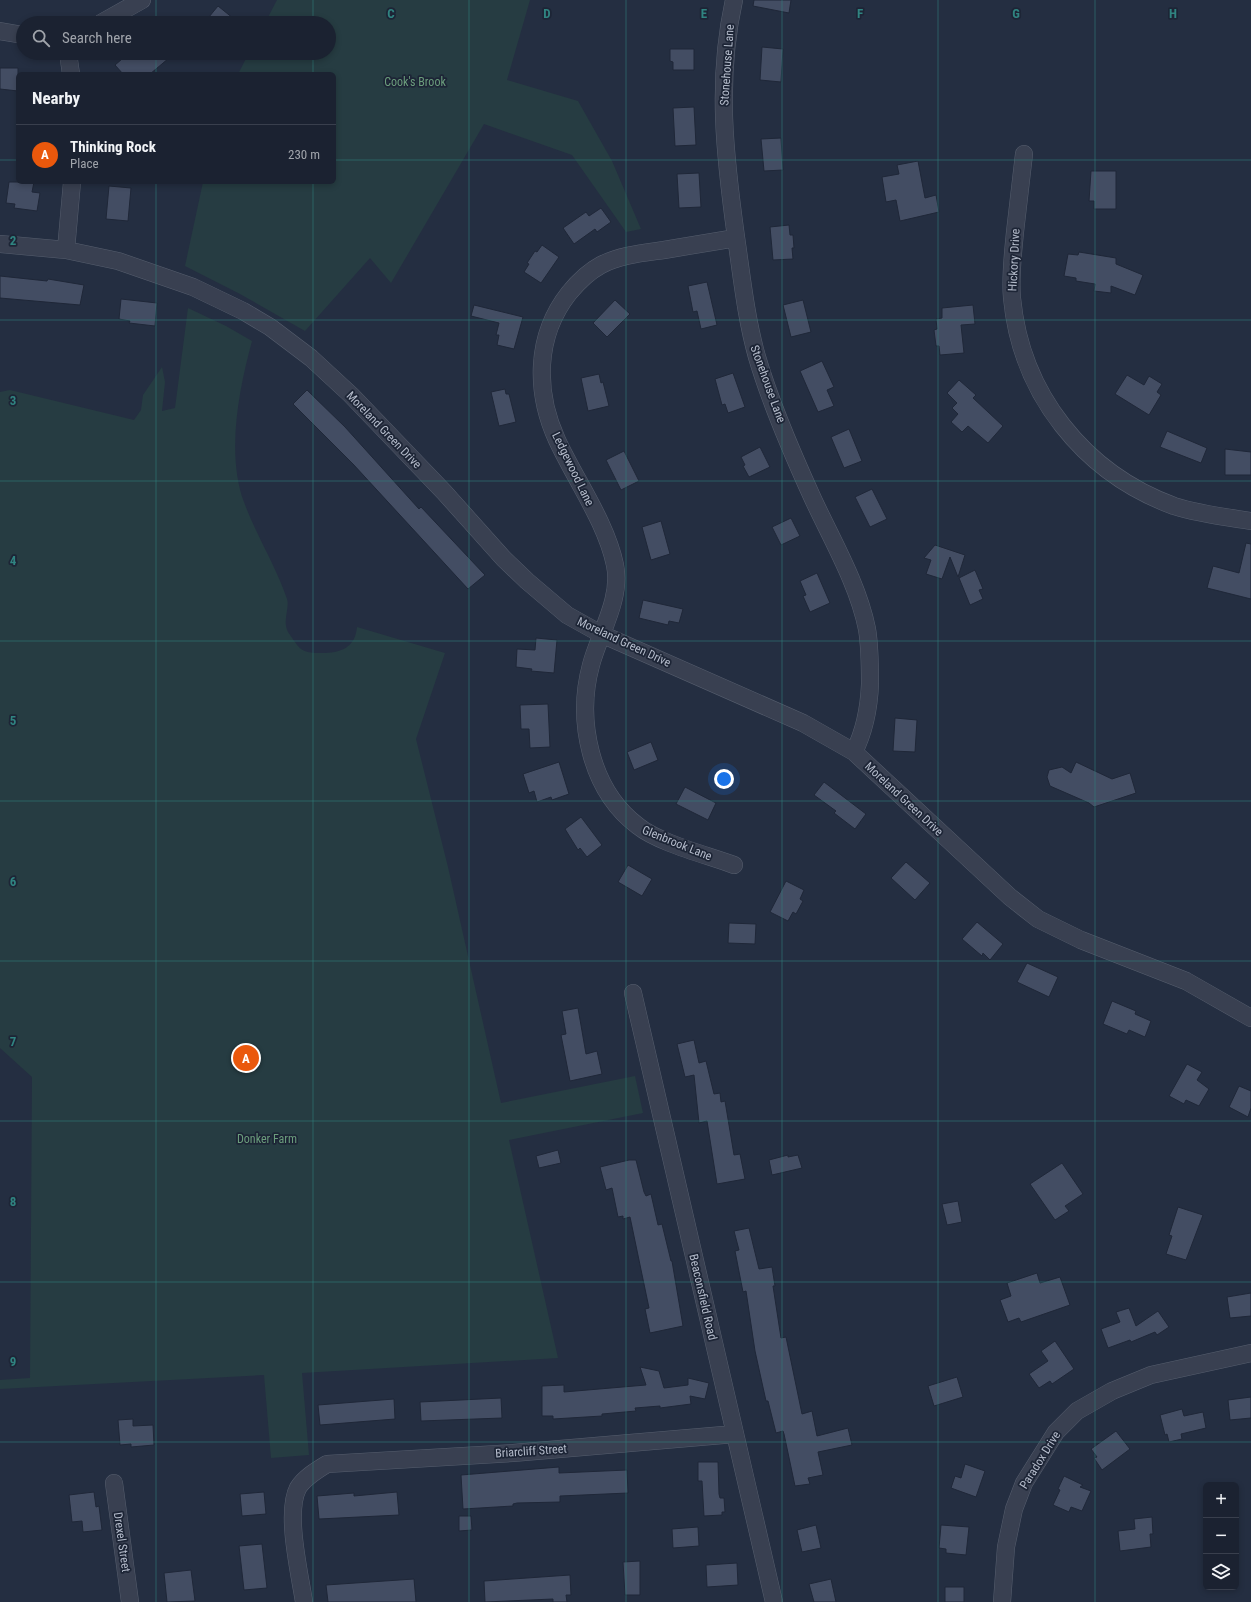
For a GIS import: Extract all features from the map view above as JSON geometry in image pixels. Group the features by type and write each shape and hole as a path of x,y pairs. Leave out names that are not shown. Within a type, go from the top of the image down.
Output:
{"street":[{"path":"113,16 142,0"},
{"name":"Stonehouse Lane","path":"734,0 726,54 723,106 728,181 750,330 762,374 804,478 852,584 866,628 870,659 869,700 863,732 854,752"},
{"path":"0,31 16,33"},
{"path":"69,60 71,72"},
{"name":"Hickory Drive","path":"1024,154 1011,269 1012,297 1015,325 1022,352 1032,379 1046,404 1060,425 1080,448 1101,466 1124,482 1149,496 1175,506 1203,514 1251,521"},
{"path":"66,250 72,184"},
{"name":"Ledgewood Lane","path":"601,634 614,599 616,568 608,539 556,437 546,406 541,366 546,335 551,320 564,299 581,280 602,265 633,255 736,238"},
{"name":"Moreland Green Drive","path":"0,244 66,250 118,261 193,287 242,311 290,340 351,395 444,492 515,570 567,614 601,634 803,723 854,752 1010,897 1034,916 1052,927 1081,940 1186,981 1251,1018"},
{"name":"Glenbrook Lane","path":"601,634 591,665 586,702 588,739 598,774 622,811 638,827 660,838 734,865"},
{"name":"Beaconsfield Road","path":"633,993 774,1602"},
{"name":"Paradox Drive","path":"1002,1602 1006,1547 1014,1509 1024,1483 1056,1432 1077,1411 1112,1391 1151,1375 1251,1353"},
{"name":"Briarcliff Street","path":"304,1602 294,1544 294,1506 298,1488 313,1472 327,1464 513,1453 735,1434"},
{"name":"Drexel Street","path":"114,1483 130,1602"}],"green space":[{"name":"Cook's Brook","path":"277,0 530,0 507,80 578,101 612,161 641,229 626,232 572,155 484,124 391,283 370,258 305,331 240,294 185,266 203,184 336,184 336,72 239,72 245,60 336,60 336,16 269,16"},
{"name":"Donker Farm","path":"188,308 226,326 252,341 239,400 236,422 236,463 244,502 287,599 288,606 286,628 296,643 301,649 308,652 335,652 346,648 350,644 356,634 357,627 445,653 416,739 448,867 501,1103 635,1076 643,1113 509,1140 558,1358 302,1373 309,1455 271,1458 264,1375 0,1389 0,1380 30,1378 32,1077 0,1048 0,392 10,390 134,420 141,410 143,395 162,367 165,382 162,411 175,408"}],"building":[{"path":"754,0 791,0 789,13 753,6"},
{"path":"218,6 230,16 210,16"},
{"path":"762,47 783,49 781,82 760,80"},
{"path":"670,49 694,49 694,70 673,70 673,62 670,61"},
{"path":"121,60 167,60 152,72 121,72 115,65"},
{"path":"0,68 18,68 18,72 16,72 16,91 0,89"},
{"path":"694,107 696,145 675,146 673,108"},
{"path":"781,138 783,170 764,171 761,139"},
{"path":"918,161 925,198 936,195 939,212 900,221 896,200 886,202 882,177 899,174 897,165"},
{"path":"1091,171 1116,171 1116,209 1094,209 1094,201 1089,201"},
{"path":"699,173 701,207 679,208 677,174"},
{"path":"9,182 16,182 16,184 34,184 32,192 40,193 37,211 14,208 15,204 6,203"},
{"path":"109,186 131,188 128,221 106,219"},
{"path":"601,208 611,222 597,232 595,229 574,244 563,228 586,212 589,216"},
{"path":"789,225 790,235 793,235 793,259 773,260 770,227"},
{"path":"542,245 559,257 541,283 524,272 529,264 527,263 535,251 537,252"},
{"path":"1079,252 1116,258 1116,264 1143,275 1135,295 1111,286 1111,293 1094,291 1095,284 1076,281 1076,278 1064,276 1068,254 1078,255"},
{"path":"0,276 47,281 48,279 84,285 80,305 0,298"},
{"path":"707,282 717,325 701,329 697,311 693,312 688,286"},
{"path":"121,299 157,303 155,326 129,323 130,321 119,319"},
{"path":"615,300 630,314 607,337 593,323"},
{"path":"803,300 811,332 791,337 783,305"},
{"path":"474,305 523,317 514,349 497,345 499,335 496,335 499,323 471,316"},
{"path":"973,305 975,324 961,325 964,353 940,355 939,346 936,346 934,330 937,329 936,319 942,318 942,308"},
{"path":"822,361 834,387 827,390 834,406 818,412 800,371"},
{"path":"733,373 745,407 728,413 725,404 722,405 715,379"},
{"path":"599,374 601,383 603,382 609,406 588,411 581,378"},
{"path":"1127,375 1144,385 1149,376 1162,384 1157,392 1161,395 1149,415 1115,394"},
{"path":"959,380 976,395 973,398 1003,426 988,443 968,426 962,432 951,422 958,414 952,408 957,403 947,393"},
{"path":"505,389 506,394 509,394 516,422 499,426 491,392"},
{"path":"307,390 345,427 419,509 421,507 485,575 468,589 353,464 293,404"},
{"path":"849,429 862,461 844,468 831,437"},
{"path":"1167,431 1207,448 1201,463 1160,447"},
{"path":"760,447 770,467 749,477 743,466 745,465 741,457"},
{"path":"1225,449 1251,452 1251,475 1225,475"},
{"path":"624,451 639,481 621,490 606,460"},
{"path":"872,489 887,519 870,527 855,497"},
{"path":"791,518 800,536 781,545 772,527"},
{"path":"661,521 670,554 651,560 642,527"},
{"path":"1246,543 1251,544 1251,599 1207,588 1213,566 1239,573"},
{"path":"935,545 965,555 958,577 950,557 942,579 926,574 931,560 924,558"},
{"path":"975,570 983,589 979,590 983,599 970,605 959,578"},
{"path":"817,573 830,603 810,612 803,596 806,595 800,581"},
{"path":"643,600 683,609 679,623 669,621 668,625 639,618"},
{"path":"536,638 557,640 554,673 531,671 532,669 516,667 517,649 535,650"},
{"path":"548,704 550,747 530,748 529,729 521,729 520,705"},
{"path":"895,718 917,720 915,752 893,751"},
{"path":"651,742 658,760 634,770 627,752"},
{"path":"559,762 569,794 552,800 551,797 537,802 534,791 529,793 523,774"},
{"path":"1076,762 1112,779 1130,773 1136,793 1094,807 1089,803 1050,786 1047,777 1049,770 1062,767 1071,773"},
{"path":"824,782 866,814 855,829 834,813 836,811 814,795"},
{"path":"685,787 716,803 708,820 676,804"},
{"path":"581,817 602,845 587,857 580,848 578,850 565,829"},
{"path":"906,862 930,883 915,900 891,878"},
{"path":"628,865 652,879 642,896 618,882"},
{"path":"786,881 804,890 800,899 803,901 796,914 793,912 788,921 770,912"},
{"path":"977,922 1003,944 990,960 983,953 982,956 962,939"},
{"path":"729,923 756,924 755,944 728,943"},
{"path":"1027,963 1058,977 1049,997 1017,982"},
{"path":"1112,1001 1136,1011 1135,1014 1151,1021 1145,1037 1129,1030 1127,1034 1103,1024"},
{"path":"578,1008 586,1054 597,1051 602,1074 570,1081 561,1035 566,1034 562,1011"},
{"path":"694,1040 699,1063 706,1061 714,1094 720,1093 721,1102 725,1101 734,1155 740,1154 745,1179 717,1184 707,1121 699,1123 694,1075 685,1077 677,1044"},
{"path":"1187,1064 1202,1072 1197,1080 1209,1089 1199,1106 1186,1100 1184,1104 1169,1096"},
{"path":"1239,1086 1251,1091 1251,1108 1248,1117 1229,1107"},
{"path":"558,1150 561,1163 539,1168 536,1156"},
{"path":"788,1155 788,1157 798,1155 802,1168 772,1175 769,1160"},
{"path":"629,1160 636,1160 644,1192 646,1196 651,1194 658,1225 662,1224 672,1261 683,1326 650,1333 645,1309 649,1308 630,1217 623,1219 623,1216 618,1217 612,1188 606,1190 600,1167"},
{"path":"1062,1163 1083,1194 1065,1206 1069,1211 1055,1220 1030,1184"},
{"path":"958,1201 962,1222 947,1225 942,1204"},
{"path":"1178,1207 1203,1215 1186,1260 1166,1254 1172,1236 1169,1235"},
{"path":"749,1228 759,1269 772,1267 775,1286 773,1286 781,1338 786,1337 802,1414 812,1411 817,1436 848,1428 852,1445 818,1452 823,1475 808,1478 810,1484 795,1486 783,1431 776,1433 768,1401 766,1401 755,1351 746,1291 743,1292 735,1251 739,1250 734,1231"},
{"path":"1037,1273 1040,1283 1060,1277 1070,1305 1021,1322 1019,1318 1008,1322 1000,1300 1011,1296 1007,1283"},
{"path":"1251,1293 1251,1316 1230,1318 1227,1297"},
{"path":"1129,1308 1136,1326 1158,1311 1169,1327 1157,1335 1155,1332 1131,1342 1130,1340 1108,1348 1101,1329 1120,1322 1116,1312"},
{"path":"1055,1341 1074,1369 1052,1384 1050,1381 1039,1388 1029,1374 1048,1361 1041,1351"},
{"path":"640,1367 659,1371 664,1388 688,1385 688,1378 709,1383 705,1399 690,1396 691,1404 660,1408 660,1406 635,1408 636,1411 602,1414 602,1416 553,1419 553,1416 542,1416 542,1386 564,1385 564,1392 646,1385"},
{"path":"957,1377 963,1397 934,1406 928,1386"},
{"path":"1251,1397 1251,1418 1230,1420 1228,1400"},
{"path":"501,1398 502,1418 421,1421 420,1402"},
{"path":"394,1399 395,1419 320,1425 318,1405"},
{"path":"1182,1409 1184,1416 1203,1412 1206,1428 1181,1434 1182,1439 1169,1442 1167,1434 1165,1435 1160,1415"},
{"path":"133,1419 133,1426 153,1425 154,1445 131,1447 131,1444 120,1445 118,1420"},
{"path":"1116,1431 1130,1449 1102,1470 1094,1458 1097,1457 1091,1449"},
{"path":"698,1462 718,1462 719,1494 720,1498 724,1498 725,1512 722,1512 722,1515 704,1516 702,1481 698,1481"},
{"path":"965,1464 985,1471 976,1497 951,1488 955,1476 961,1478"},
{"path":"559,1467 559,1473 627,1470 628,1493 560,1496 560,1502 517,1503 513,1504 513,1506 463,1509 461,1475"},
{"path":"1064,1476 1083,1485 1080,1487 1091,1491 1082,1511 1071,1507 1069,1512 1053,1505 1060,1490 1058,1489"},
{"path":"94,1492 96,1507 99,1506 102,1530 83,1532 82,1521 72,1522 69,1495"},
{"path":"264,1492 266,1514 242,1516 240,1494"},
{"path":"397,1492 399,1515 319,1519 317,1496 354,1493 354,1496"},
{"path":"459,1516 471,1516 472,1530 459,1531"},
{"path":"1152,1517 1153,1534 1150,1534 1151,1547 1120,1551 1118,1531 1135,1529 1134,1519"},
{"path":"816,1525 821,1548 802,1552 797,1530"},
{"path":"941,1525 969,1527 966,1555 946,1553 946,1549 939,1548"},
{"path":"698,1527 699,1546 673,1548 672,1529"},
{"path":"262,1544 267,1588 244,1590 239,1546"},
{"path":"640,1561 640,1595 625,1595 623,1562"},
{"path":"737,1563 738,1585 707,1587 706,1565"},
{"path":"191,1570 195,1601 167,1602 164,1573"},
{"path":"570,1575 571,1595 566,1595 567,1602 553,1602 553,1599 485,1602 484,1581"},
{"path":"414,1579 416,1602 328,1602 326,1585"},
{"path":"831,1579 836,1602 814,1602 809,1584"},
{"path":"945,1587 964,1587 964,1602 945,1602"}],"place":[{"name":"Thinking Rock","path":"246,1058"}]}
